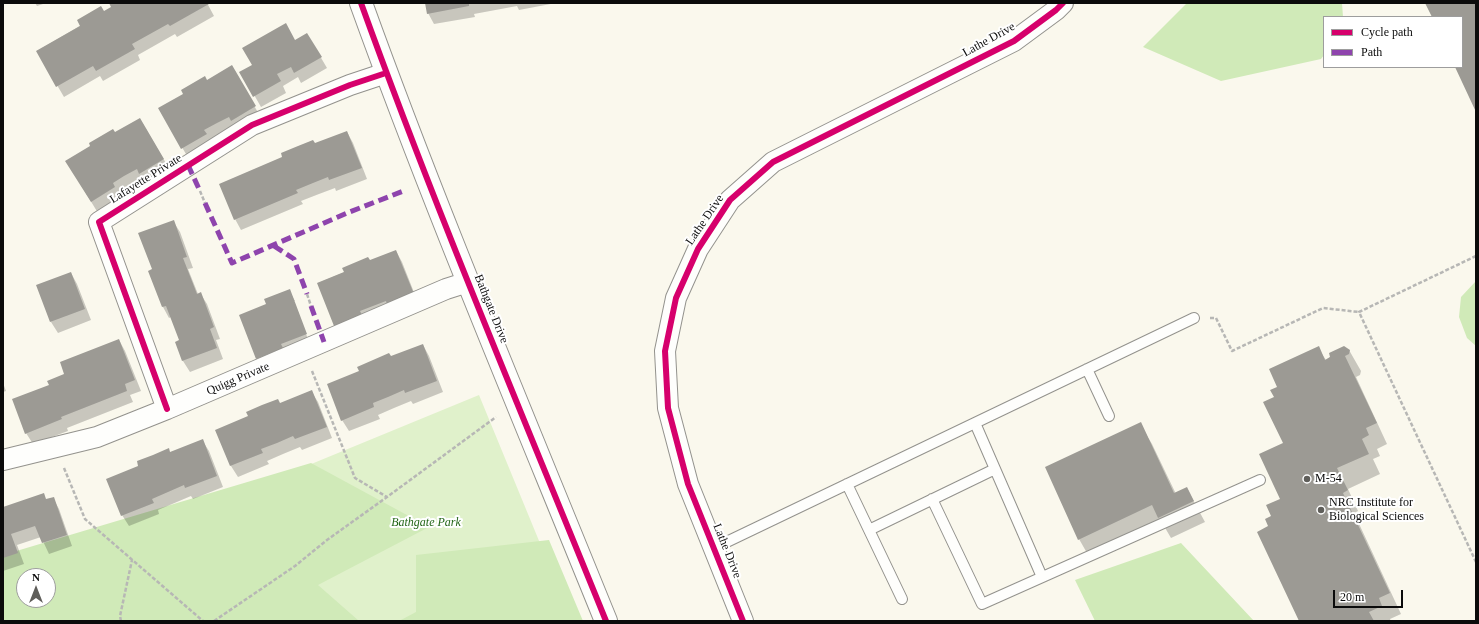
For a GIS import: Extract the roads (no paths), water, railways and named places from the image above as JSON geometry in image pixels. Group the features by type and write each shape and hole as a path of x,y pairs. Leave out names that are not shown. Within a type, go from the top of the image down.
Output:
{"street":[{"name":"Bathgate Drive","path":"360,3 468,282 606,621"},
{"name":"Lathe Drive","path":"743,621 688,484 667,401 665,351 676,298 698,249 730,200 773,162 1014,41 1056,10 1063,3"},
{"name":"Lafayette Private","path":"167,409 99,222 252,125 350,85 386,73"},
{"name":"Quigg Private","path":"3,460 97,437 304,351 446,289 468,282"}],"lane":[{"path":"714,548 1194,318"},
{"path":"1087,369 1109,416"},
{"path":"975,423 1042,577"},
{"path":"869,530 995,469"},
{"path":"932,499 982,604 1260,480"},
{"path":"847,484 902,599"}],"place":[{"name":"M-54","path":"1307,479"},
{"name":"NRC Institute for Biological Sciences","path":"1321,510"}],"park label":[{"name":"Bathgate Park","path":"426,523"}]}
